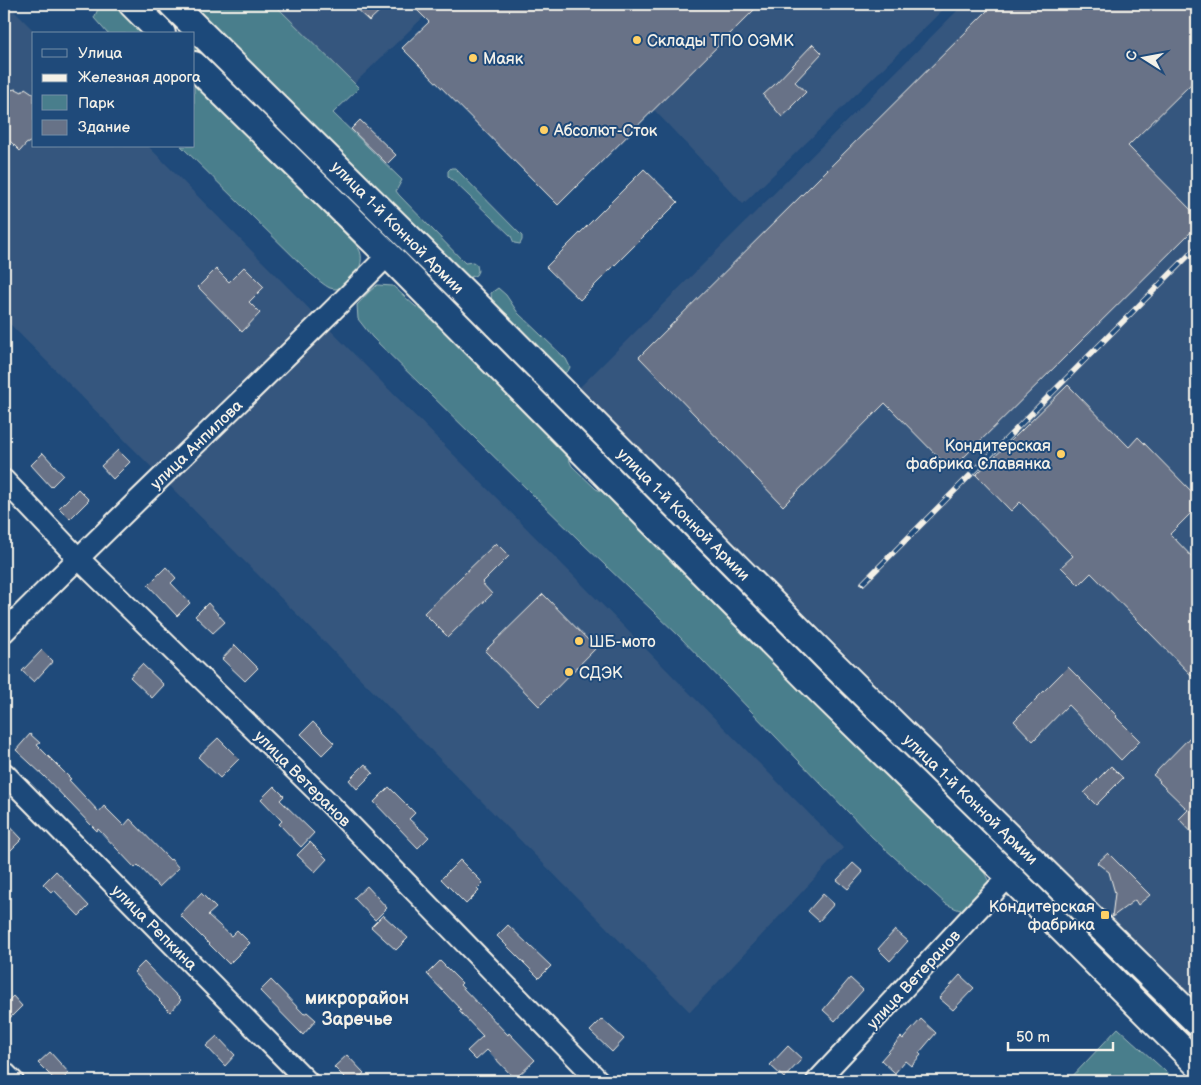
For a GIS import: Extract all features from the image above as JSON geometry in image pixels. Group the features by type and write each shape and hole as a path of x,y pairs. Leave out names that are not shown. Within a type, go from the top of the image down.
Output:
{"main road":[{"path":"132,4 160,32"},
{"name":"улица 1-й Конной Армии","path":"172,4 564,392 828,660 1197,1022"},
{"name":"улица 1-й Конной Армии","path":"195,66 388,255 815,686 1188,1055"},
{"path":"544,412 564,392"},
{"path":"1011,879 1034,861"},
{"path":"1188,1055 1197,1027"}],"street":[{"name":"улица Анпилова","path":"4,632 388,255"},
{"name":"улица Ветеранов","path":"4,480 78,558 328,802 595,1080"},
{"name":"улица Репкина","path":"4,773 307,1081"},
{"name":"улица Ветеранов","path":"817,1081 1011,879"},
{"path":"4,1072 13,1081"}],"shaded area":[{"path":"4,4 7,4 35,32 32,32 32,148 150,148 843,848 690,1012 4,318"},
{"path":"236,4 437,4 336,101"},
{"path":"554,4 949,4 743,204"},
{"path":"964,4 1197,4 1197,988 1188,997 579,388"}],"green space":[{"path":"93,4 116,4 146,32 106,32 94,18 98,9"},
{"path":"187,4 274,4 359,88 333,113 402,180 396,191 399,195 465,263 473,262 477,265 478,271 476,275 468,278"},
{"path":"195,41 530,373 528,380 195,53"},
{"path":"195,79 323,208 358,247 361,255 359,270 350,283 344,287 330,288 311,274 183,148 195,148"},
{"path":"451,168 455,168 522,236 520,244 514,243 511,236 448,176 448,171"},
{"path":"377,285 393,286 415,306 429,314 561,444 572,466 596,489 614,497 935,820 944,834 964,851 985,874 989,882 983,896 975,904 962,910 946,904 872,837 679,636 372,337 358,319 357,305"},
{"path":"498,288 506,295 518,313 566,359 570,367 568,371 564,373 557,371 546,362 543,351 506,313 497,312 492,304 491,293"},
{"path":"577,422 1009,851 1007,855 1004,856 999,852 572,425"},
{"path":"1049,894 1167,1007 1169,1016 1165,1017 1047,897"},
{"path":"1118,1028 1176,1081 1068,1081"}],"building":[{"path":"351,4 387,4 369,21"},
{"path":"411,4 760,4 558,205 402,48 429,22"},
{"path":"994,4 1197,4 1197,78 1128,146 1197,216 1197,226 951,470 885,403 783,506 639,357"},
{"path":"813,44 822,53 795,82 806,92 782,117 763,95"},
{"path":"25,88 32,93 32,141 26,144 20,151 4,135 4,91 16,89 22,92"},
{"path":"360,120 396,155 387,164 351,129"},
{"path":"644,169 678,202 580,300 546,267"},
{"path":"244,267 264,287 249,302 260,313 242,332 198,287 216,269 229,282"},
{"path":"1068,385 1129,447 1138,437 1197,497 1197,507 1170,534 1197,562 1197,681 1091,573 1079,585 1061,567 1073,556 1020,502 1011,511 976,475"},
{"path":"118,450 130,462 113,479 101,466"},
{"path":"43,453 63,475 51,487 31,465"},
{"path":"78,489 89,500 70,519 59,508"},
{"path":"496,543 509,556 482,583 492,594 448,637 424,613"},
{"path":"166,567 176,578 171,583 190,603 177,616 148,585"},
{"path":"543,594 596,648 539,706 485,651"},
{"path":"208,603 225,622 213,633 195,616"},
{"path":"235,645 258,668 245,681 222,659"},
{"path":"42,650 53,661 34,682 22,671"},
{"path":"142,664 164,685 152,698 130,677"},
{"path":"1068,667 1140,741 1121,760 1068,705 1033,741 1014,721"},
{"path":"313,722 334,743 322,755 301,734"},
{"path":"1197,730 1197,838 1179,819 1188,810 1153,775"},
{"path":"30,734 40,743 37,745 71,779 69,780 99,812 104,806 124,826 130,819 179,868 159,887 138,865 135,868 98,829 97,831 16,750"},
{"path":"218,738 239,759 220,778 198,757"},
{"path":"365,764 373,773 357,789 349,780"},
{"path":"1111,766 1123,778 1096,805 1084,793"},
{"path":"274,786 284,796 280,800 314,833 301,847 279,824 282,821 261,799"},
{"path":"389,787 415,813 409,819 429,837 418,848 374,802"},
{"path":"4,820 22,839 4,857"},
{"path":"310,842 327,859 315,872 297,855"},
{"path":"1108,853 1150,895 1138,905 1135,900 1112,917 1115,893 1109,872 1097,863"},
{"path":"460,860 483,883 477,889 479,891 466,904 441,879"},
{"path":"853,863 863,872 848,889 837,880"},
{"path":"56,871 89,906 79,916 54,890 52,893 43,884"},
{"path":"367,886 387,908 375,920 354,898"},
{"path":"201,893 216,908 208,915 231,936 237,930 250,943 229,964 180,915"},
{"path":"823,894 834,904 819,921 808,911"},
{"path":"383,915 408,938 396,950 371,927"},
{"path":"508,925 551,966 539,978 497,936"},
{"path":"895,930 908,941 890,961 878,949"},
{"path":"440,961 462,983 460,985 535,1060 515,1079 487,1050 476,1060 467,1051 483,1036 427,974"},
{"path":"144,962 181,1000 170,1012 134,972"},
{"path":"960,975 974,988 953,1010 939,998"},
{"path":"850,978 863,990 835,1021 823,1010"},
{"path":"271,980 304,1014 307,1012 316,1020 303,1035 260,991"},
{"path":"13,996 22,1006 4,1024 4,1005"},
{"path":"602,1019 624,1039 612,1052 590,1031"},
{"path":"921,1019 936,1033 911,1066 905,1061 895,1073 881,1060 901,1037 903,1039"},
{"path":"217,1036 235,1055 225,1066 206,1046"},
{"path":"788,1046 802,1059 784,1078 770,1065"},
{"path":"50,1052 69,1073 61,1081 56,1081 38,1063"},
{"path":"347,1055 364,1073 356,1081 348,1081 334,1067"}],"railway":[{"path":"863,583 1197,247"}],"place":[{"name":"Склады ТПО ОЭМК","path":"637,40"},
{"name":"Маяк","path":"473,58"},
{"name":"Абсолют-Сток","path":"544,130"},
{"name":"Кондитерская фабрика Славянка","path":"1061,454"},
{"name":"ШБ-мото","path":"579,641"},
{"name":"СДЭК","path":"569,672"},
{"name":"Кондитерская фабрика","path":"1105,915"}],"district":[{"name":"микрорайон Заречье","path":"357,1008"}]}
